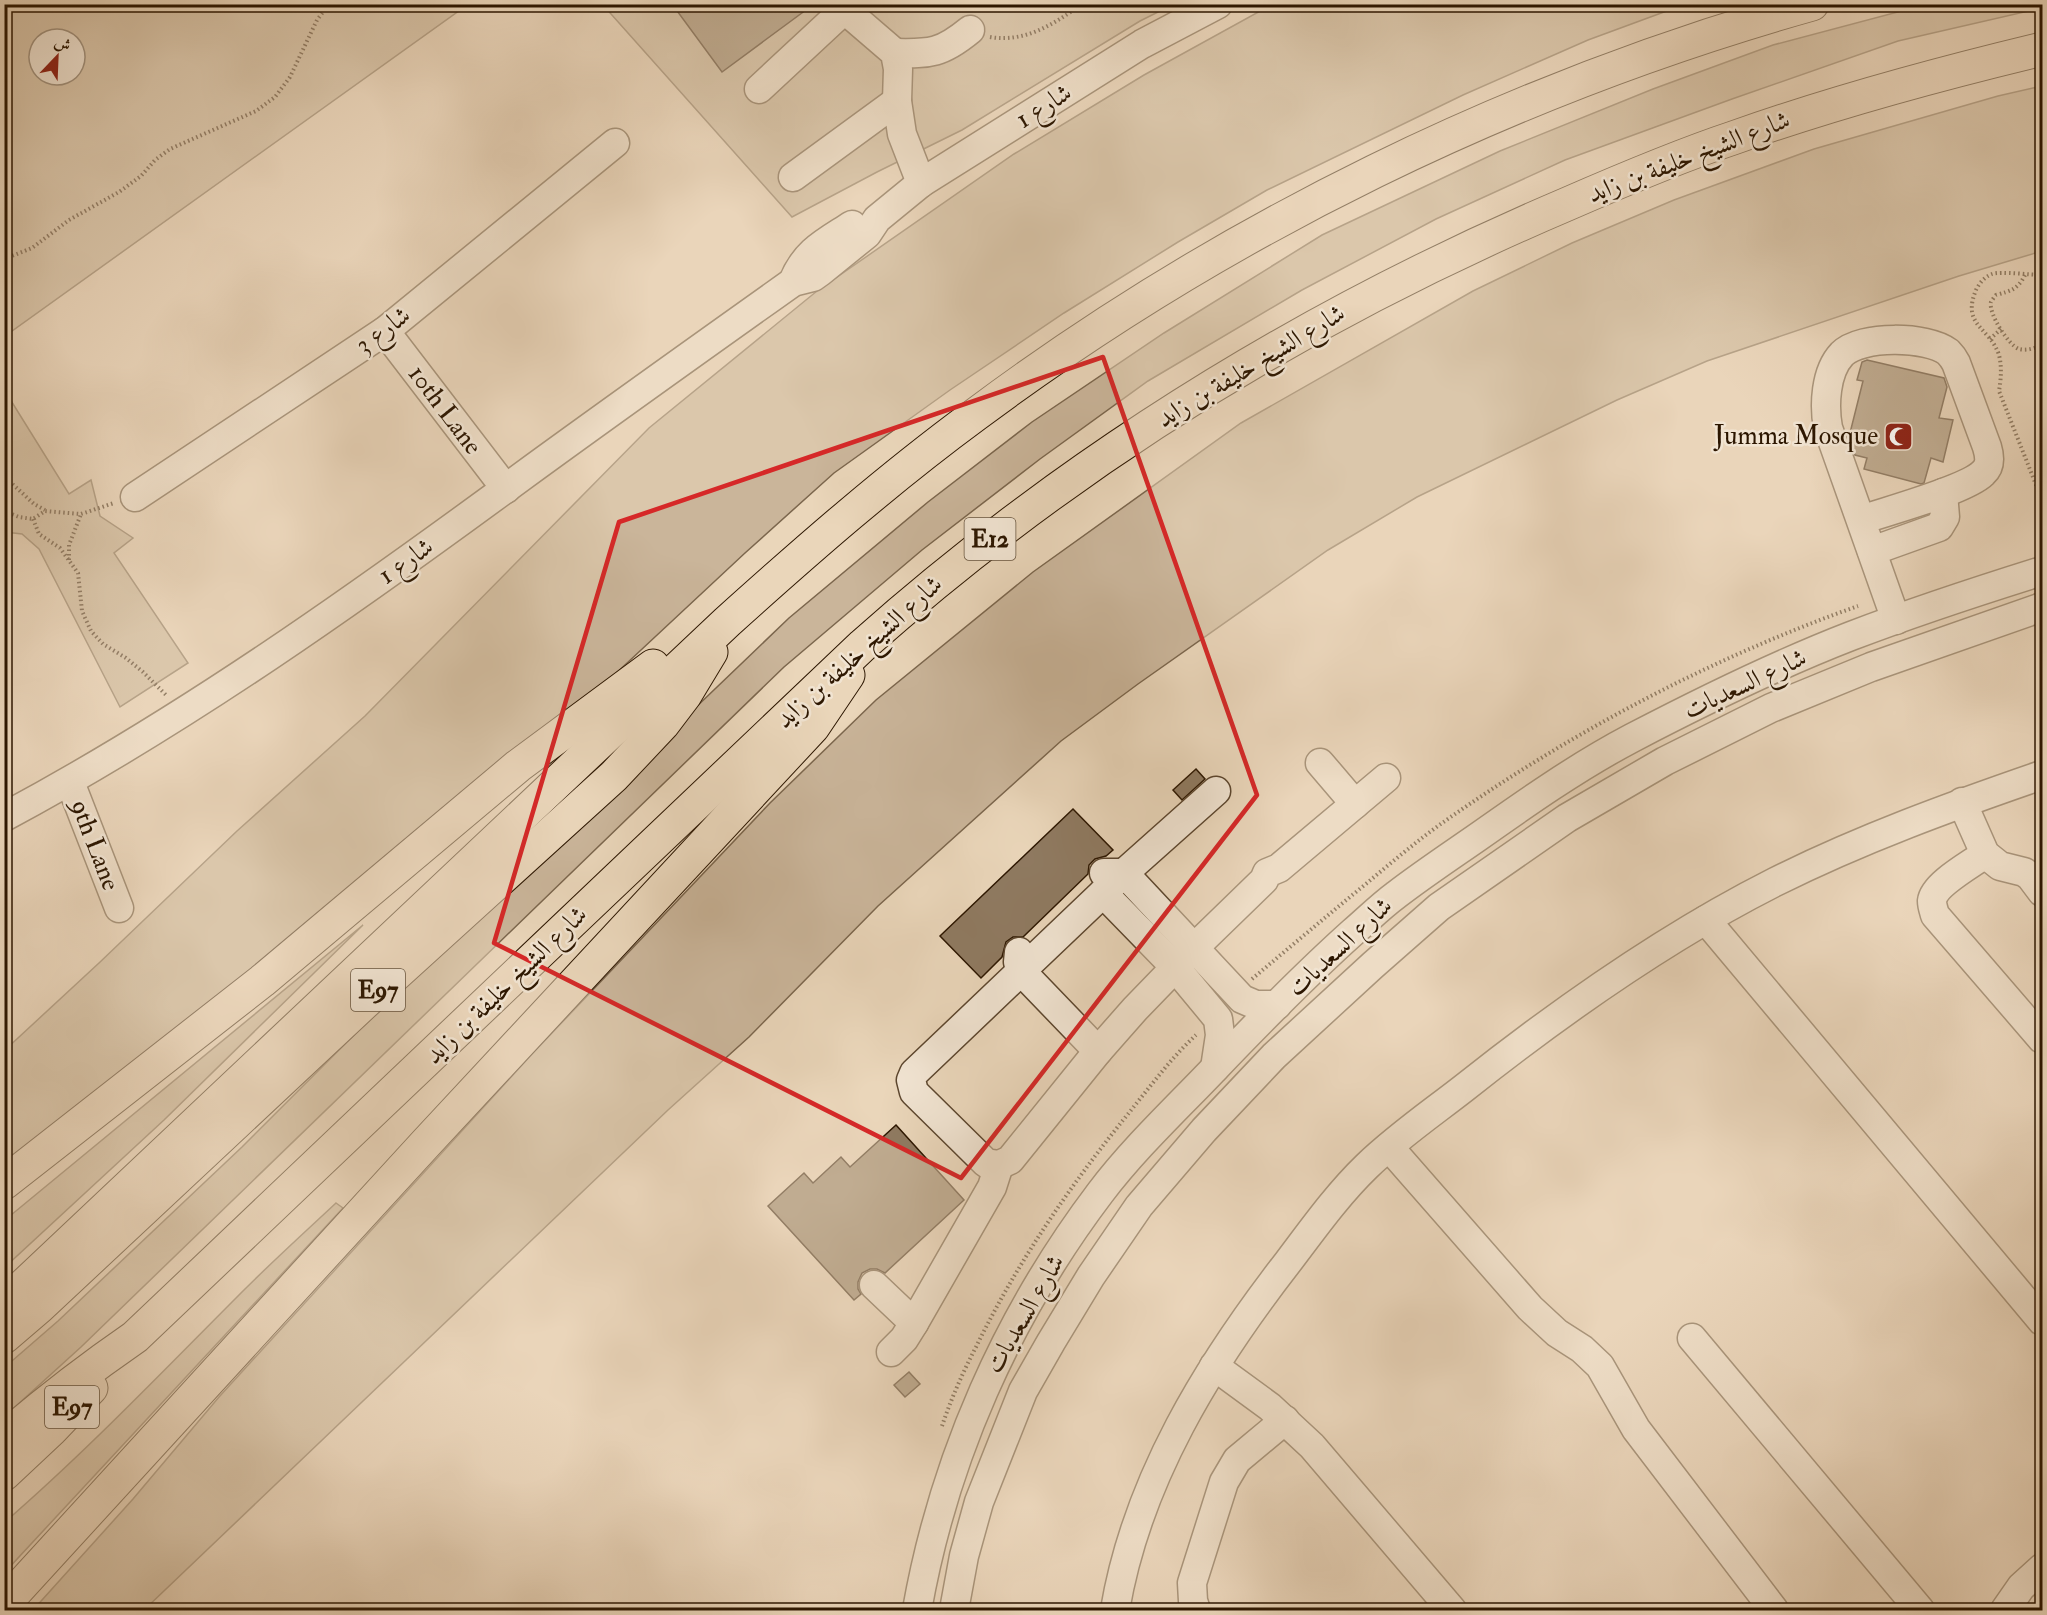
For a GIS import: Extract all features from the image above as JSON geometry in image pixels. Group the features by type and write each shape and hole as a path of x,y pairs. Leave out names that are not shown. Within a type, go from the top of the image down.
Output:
{"highway":[{"path":"4,1304 727,622 812,546 909,465 977,413 1118,317 1234,247 1357,181 1421,150 1553,93 1710,36 1812,4"},
{"name":"شارع الشيخ خليفة بن زايد","path":"4,1438 47,1401 135,1337 863,645 975,550 1118,447 1217,382 1284,343 1420,270 1490,237 1644,171 1733,138 1891,88 2043,49"},
{"path":"4,1183 262,981 518,766 668,656 727,622"},
{"name":"E97","path":"4,1337 39,1307 363,1004 614,776 663,724 700,671 727,622"},
{"path":"4,1604 427,1142 813,727 845,682 863,645"},
{"name":"E97","path":"4,1474 59,1422 135,1337"}],"street":[{"name":"شارع 1","path":"4,817 70,782 184,713 419,552 793,282 813,277 820,272 867,234 877,219 921,183 1142,44 1218,4"},
{"path":"759,89 841,7 895,53 920,54 938,51 953,44 970,30"},
{"path":"895,53 898,69 897,101 902,134 921,183"},
{"path":"793,177 897,101"},
{"name":"شارع 3","path":"135,497 385,331 615,143"},
{"name":"10th Lane","path":"385,331 506,489"},
{"path":"1861,520 1943,493 1975,479 1984,473 1989,465 1990,457 1956,363 1947,352 1940,348 1905,340 1881,340 1854,346 1844,352 1837,361 1826,397 1828,428 1896,620"},
{"path":"1872,550 1939,527 1945,517 1943,493"},
{"name":"شارع السعديات","path":"917,1611 929,1546 945,1487 989,1376 1053,1262 1101,1192 1155,1127 1327,956 1394,896 1529,801 1628,740 1732,688 1849,637 1975,592 2043,571"},
{"name":"شارع السعديات","path":"954,1611 964,1556 979,1502 1023,1391 1051,1342 1091,1276 1139,1206 1204,1130 1282,1048 1439,908 1567,818 1665,760 1771,708 1871,667 2043,607"},
{"path":"1320,764 1355,804"},
{"path":"1115,1611 1132,1539 1154,1482 1185,1415 1254,1306 1349,1185 1389,1147 1537,1030 1706,920 1775,882 1877,836 1962,802 2043,775"},
{"path":"1210,796 1124,873 914,1072 911,1080 912,1087 918,1096 986,1163 999,1166 1010,1160 1098,1051 1175,967 1264,880 1268,873 1279,868 1386,778"},
{"name":"9th Lane","path":"70,782 119,908"},
{"path":"1962,802 1985,854 2000,866 2024,872 2043,892"},
{"path":"1985,854 1937,890 1932,902 1933,909 1935,915 2043,1039"},
{"path":"1098,1051 1021,971 1018,954 1020,947 1030,935 1097,875 1110,872 1124,873 1242,999 1256,1005 1277,1005"},
{"path":"1103,893 1175,967 1218,1019 1220,1035 1215,1068"},
{"path":"1706,920 2043,1322"},
{"path":"1389,1147 1530,1308 1557,1333 1582,1349 1600,1366 1636,1429 1774,1611"},
{"path":"891,1352 904,1339 914,1323 992,1187 999,1166"},
{"path":"874,1286 914,1323"},
{"path":"1692,1338 1920,1611"},
{"path":"1214,1366 1243,1385 1285,1420 1331,1467 1452,1611"},
{"path":"1196,1611 1192,1583 1224,1482 1237,1460 1285,1420"},
{"path":"2005,1611 2021,1587 2043,1568"}],"path":[{"path":"4,259 32,248 69,220 119,192 141,176 155,160 170,149 256,111 275,97 290,76 317,20 329,4"},
{"path":"953,4 970,30 981,36 1015,39 1043,30 1082,4"},
{"path":"2043,275 1993,274 1979,283 1972,301 1973,320 1990,339 1998,354 2002,375 1999,392 2043,500"},
{"path":"2025,275 2021,285 2012,291 1996,295 1991,301 1991,309 2012,345 2019,349 2031,350 2043,345"},
{"path":"1990,339 2001,329"},
{"path":"4,467 6,478 4,489"},
{"path":"6,478 45,511 81,514 135,497"},
{"path":"5,510 19,517 33,519 45,511"},
{"path":"69,560 69,545 81,514"},
{"path":"33,519 39,534 60,548 78,573 82,611 91,631 104,644 143,672 184,713"}],"highlighted area":[{"path":"1103,357 1257,795 961,1178 494,943 619,522"}],"shaded area":[{"path":"5,4 467,5 5,336"},
{"path":"603,5 1172,5 1140,21 962,130 792,217"},
{"path":"1271,5 1683,5 1588,40 1463,95 1267,190 1064,313 950,390 834,473 611,678 403,852 5,1166 5,1050 237,831 365,716 649,428 817,291 1014,154 1144,75"},
{"path":"1924,5 2042,5 2042,8 1898,41 1565,160 1436,219 1302,290 1148,381 1040,459 922,550 784,667 81,1347 5,1416 5,1367 58,1321 242,1147 357,1032 789,618 928,502 1032,422 1164,333 1322,235 1500,151 1653,89 1773,45"},
{"path":"2042,86 2042,251 1959,276 1707,361 1617,400 1417,497 1328,550 1061,741 878,906 749,1037 668,1110 144,1610 33,1610 133,1499 219,1397 533,1053 770,803 876,700 1033,572 1241,423 1473,291 1572,243 1674,200 1814,149 1998,96"},
{"path":"5,391 69,494 91,480 100,516 133,538 114,553 188,663 120,707 39,549 22,534 5,532"},
{"path":"363,925 164,1120 5,1267 5,1220"},
{"path":"336,1203 343,1208 5,1572 5,1522 97,1437 255,1279"}],"building":[{"path":"672,4 814,4 722,72"},
{"name":"Jumma Mosque","path":"1867,360 1944,378 1947,387 1939,418 1953,420 1943,462 1931,458 1924,483 1864,469 1867,458 1855,455 1849,437 1863,381 1857,380 1862,362"},
{"path":"1196,769 1205,779 1182,800 1173,790"},
{"path":"1073,809 1113,850 1106,856 1095,859 1089,865 1088,874 1023,937 1013,937 1006,942 1002,957 981,978 940,936"},
{"path":"896,1125 964,1200 885,1273 877,1269 870,1269 862,1273 858,1282 861,1294 854,1300 768,1206 804,1173 813,1183 841,1157 850,1167"},
{"path":"909,1372 920,1384 905,1397 894,1385"}],"place":[{"name":"Jumma Mosque","path":"1899,436"}]}
